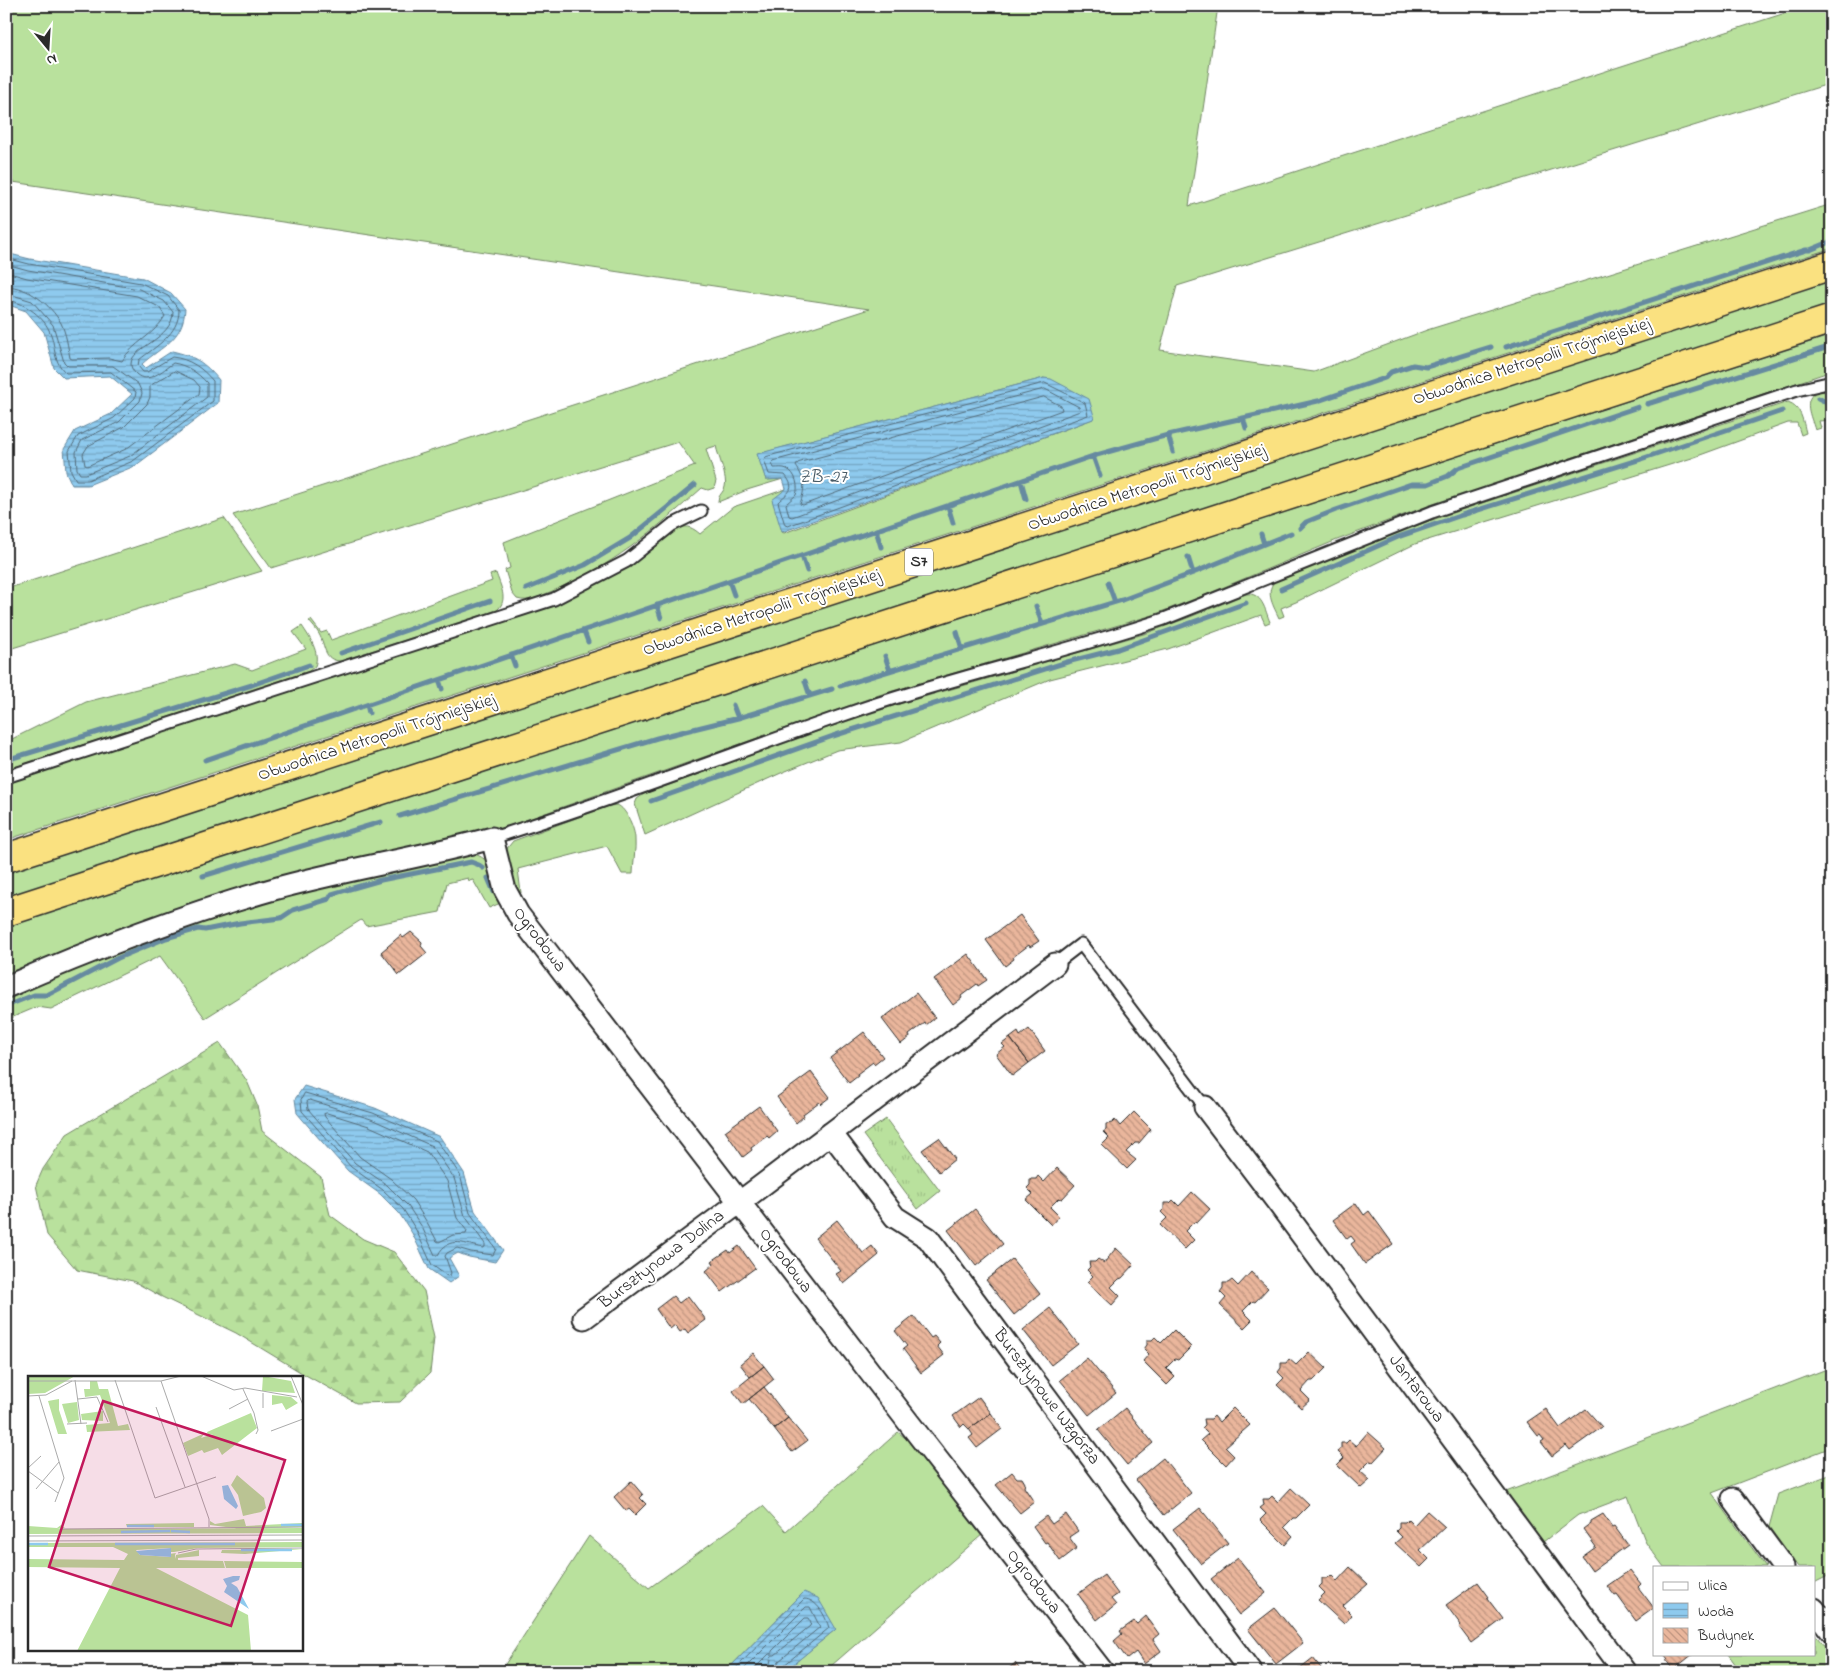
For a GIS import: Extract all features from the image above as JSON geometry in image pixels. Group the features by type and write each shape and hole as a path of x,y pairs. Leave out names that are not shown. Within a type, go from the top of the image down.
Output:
{"highway":[{"name":"Obwodnica Metropolii Trójmiejskiej","path":"6,858 1832,265"},
{"path":"6,912 1832,319"}],"street":[{"path":"6,987 62,962 163,923 274,889 454,849 492,838"},
{"name":"Ogrodowa","path":"492,838 505,890 518,914 1103,1672"},
{"path":"740,1202 1055,964"},
{"name":"Jantarowa","path":"1205,1108 1284,1211 1625,1672"},
{"name":"Bursztynowe Wzgórza","path":"831,1133 895,1217 928,1238 1251,1672"},
{"name":"Bursztynowa Dolina","path":"584,1318 740,1202"},
{"path":"1733,1499 1782,1566"},
{"path":"1816,1611 1832,1632"}],"lane":[{"path":"492,838 867,707 956,679 1164,619 1432,512 1797,390 1832,382"},
{"path":"6,776 554,599 627,561 672,525 701,511"},
{"path":"1055,964 1081,944 1205,1108"}],"green space":[{"path":"6,6 1218,6 1189,206 1807,6 1832,6 1832,83 1177,286 1160,350 1314,372 1427,330 1832,204 1832,248 6,840 6,783 537,611 586,590 610,577 645,555 678,528 690,528 700,534 733,507 786,489 782,532 784,533 1093,419 1044,378 758,454 766,480 783,479 747,490 718,502 726,483 724,473 716,446 706,449 716,481 714,488 708,490 702,488 649,533 612,560 572,583 530,600 517,599 512,593 505,570 510,568 504,542 695,466 678,442 271,568 233,515 869,309 6,181"},
{"path":"1832,276 1832,307 6,899 6,868"},
{"path":"1832,335 1832,371 1433,504 1337,540 1153,615 879,695 506,827 6,979 6,926"},
{"path":"1818,391 1828,392 1832,395 1832,420 1819,421 1821,428 1815,430 1809,403 1813,394"},
{"path":"1788,402 1799,410 1806,433 1801,435 1797,423 1788,423 1692,458 1415,544 1281,608 1284,616 1279,618 1273,605 1270,591 1274,582 1390,535"},
{"path":"224,518 262,571 6,650 6,589"},
{"path":"496,573 503,597 501,606 497,610 340,661 328,655 319,634 309,621 311,620 321,633 327,631 331,640 492,581 490,575"},
{"path":"1246,594 1251,594 1259,599 1270,622 1265,624 1261,615 1168,649 1050,679 901,742 837,750 781,773 645,835 635,804 637,799 644,794 899,704 1147,633"},
{"path":"302,626 313,645 316,656 315,666 309,671 6,770 6,742 86,702 235,664 252,670 306,649 293,632"},
{"path":"617,805 627,814 635,835 633,874 622,874 607,846 518,869 521,893 513,897 505,851 513,841 609,806"},
{"path":"470,853 485,859 490,865 505,901 489,908 473,880 469,881 468,878 447,883 440,912 366,926 361,920 205,1018 160,956 51,1009 37,1007 6,1020 6,995 105,953 273,897"},
{"path":"220,1043 247,1081 257,1105 262,1131 321,1177 330,1215 363,1239 394,1252 424,1291 434,1338 430,1373 400,1402 356,1403 236,1333 133,1281 77,1270 47,1235 36,1185 43,1169 67,1134"},
{"path":"886,1119 940,1191 918,1209 863,1135"},
{"path":"1832,1367 1832,1447 1712,1493 1765,1566 1663,1566 1646,1543 1628,1496 1578,1515 1543,1542 1506,1492"},
{"path":"898,1432 922,1452 983,1534 824,1672 796,1672 791,1666 836,1629 804,1592 725,1672 500,1672 589,1536 649,1588 763,1506 786,1531"},
{"path":"1832,1474 1832,1574 1816,1582 1816,1566 1797,1566 1769,1527 1778,1494"},
{"path":"1816,1636 1832,1656 1832,1672 1741,1672 1729,1656 1816,1656"}],"water":[{"path":"6,253 30,259 143,278 171,293 185,309 180,328 170,341 142,364 146,368 172,351 193,358 203,364 219,380 218,403 135,466 88,485 72,485 66,472 64,449 75,431 111,414 132,394 110,376 64,378 54,368 44,332 26,311 6,304"},
{"name":"ZB-27","path":"1044,378 1051,379 1089,399 1094,416 1093,419 782,532 772,500 786,489 783,479 766,480 757,454"},
{"path":"304,1086 375,1108 440,1137 464,1173 475,1211 503,1250 495,1262 458,1253 449,1258 459,1276 449,1283 429,1269 412,1233 399,1213 380,1194 348,1171 297,1113 295,1099"},
{"path":"804,1592 818,1598 836,1629 784,1672 725,1672"}],"building":[{"path":"1020,915 1039,941 1030,947 1029,945 1013,957 1014,959 1005,966 986,940"},
{"path":"411,932 422,942 421,946 427,953 399,975 381,952 401,935 403,938"},
{"path":"968,954 987,980 978,986 977,984 961,996 962,998 953,1005 934,979"},
{"path":"916,993 935,1018 909,1035 910,1037 901,1044 882,1019"},
{"path":"1029,1029 1045,1051 1029,1063 1010,1038 1018,1032 1020,1036"},
{"path":"864,1032 883,1057 857,1074 858,1076 849,1083 830,1058"},
{"path":"1010,1038 1029,1063 1012,1076 996,1054 1005,1047 1002,1044"},
{"path":"811,1072 830,1097 821,1104 819,1102 803,1114 804,1116 796,1123 777,1097"},
{"path":"759,1106 777,1131 751,1148 752,1150 743,1157 725,1131"},
{"path":"1134,1112 1151,1129 1139,1143 1135,1143 1126,1152 1136,1160 1127,1169 1102,1145 1109,1138 1103,1132 1106,1130 1106,1124 1112,1123 1115,1120 1120,1126"},
{"path":"939,1138 955,1159 939,1172 922,1150"},
{"path":"1057,1168 1075,1185 1062,1199 1059,1198 1050,1207 1059,1216 1051,1225 1026,1200 1033,1194 1027,1188 1030,1185 1030,1179 1036,1179 1038,1176 1044,1182"},
{"path":"1192,1192 1210,1209 1197,1223 1194,1222 1185,1231 1194,1240 1185,1249 1160,1225 1167,1218 1161,1212 1164,1209 1164,1203 1170,1203 1173,1200 1179,1206"},
{"path":"1356,1203 1364,1215 1369,1211 1393,1244 1365,1264 1351,1244 1355,1241 1351,1236 1347,1239 1333,1220"},
{"path":"975,1209 1003,1244 976,1266 948,1230"},
{"path":"837,1220 863,1253 872,1246 879,1255 844,1284 836,1274 841,1271 815,1238"},
{"path":"739,1246 755,1268 722,1292 706,1271 714,1264 712,1261 728,1250 730,1253"},
{"path":"1116,1248 1134,1265 1111,1287 1120,1296 1112,1305 1087,1282 1093,1276 1087,1270 1090,1267 1089,1262 1095,1262 1098,1259 1104,1263"},
{"path":"1012,1259 1040,1294 1014,1315 986,1280"},
{"path":"1251,1272 1268,1288 1255,1302 1253,1301 1243,1311 1252,1320 1244,1328 1220,1305 1226,1298 1220,1292 1223,1288 1223,1283 1228,1283 1232,1280 1238,1286"},
{"path":"673,1296 679,1303 688,1296 706,1320 688,1333 685,1329 680,1332 675,1325 670,1329 656,1309"},
{"path":"1050,1308 1078,1344 1051,1365 1023,1330"},
{"path":"914,1316 931,1338 934,1336 940,1343 937,1346 944,1355 921,1373 903,1349 907,1346 895,1331"},
{"path":"1174,1330 1191,1347 1178,1360 1175,1359 1166,1368 1175,1377 1167,1385 1143,1361 1149,1354 1144,1349 1147,1345 1147,1340 1152,1340 1155,1337 1161,1343"},
{"path":"1309,1352 1326,1368 1301,1391 1310,1400 1301,1408 1277,1385 1284,1378 1278,1372 1281,1368 1281,1363 1286,1363 1289,1359 1296,1365"},
{"path":"753,1353 764,1366 750,1377 740,1364"},
{"path":"1087,1358 1116,1393 1089,1415 1060,1380"},
{"path":"764,1366 774,1379 743,1404 733,1391"},
{"path":"764,1387 788,1418 774,1429 749,1399"},
{"path":"979,1397 991,1413 969,1429 964,1424 961,1427 953,1416"},
{"path":"1125,1408 1153,1443 1127,1465 1098,1430"},
{"path":"1233,1408 1250,1425 1225,1447 1234,1456 1226,1465 1201,1440 1208,1434 1202,1428 1205,1425 1204,1419 1211,1419 1214,1416 1219,1422"},
{"path":"1546,1409 1560,1428 1586,1409 1602,1427 1570,1450 1566,1445 1552,1456 1541,1442 1544,1440 1540,1435 1538,1436 1527,1422"},
{"path":"991,1413 1002,1429 977,1448 969,1438 973,1435 969,1429"},
{"path":"788,1418 807,1441 792,1452 774,1429"},
{"path":"1368,1432 1386,1448 1373,1462 1370,1461 1360,1471 1370,1480 1361,1488 1337,1465 1344,1458 1338,1452 1341,1448 1341,1443 1346,1443 1349,1440 1356,1446"},
{"path":"1163,1458 1191,1493 1164,1515 1136,1480"},
{"path":"1012,1472 1017,1478 1022,1478 1025,1483 1024,1487 1034,1502 1020,1513 996,1485"},
{"path":"631,1481 643,1495 640,1498 646,1504 635,1515 629,1509 626,1511 614,1497"},
{"path":"1291,1488 1309,1505 1284,1527 1293,1536 1285,1545 1260,1520 1266,1514 1260,1508 1264,1505 1263,1499 1269,1499 1272,1496 1278,1502"},
{"path":"1200,1508 1228,1543 1201,1564 1173,1529"},
{"path":"1427,1511 1445,1527 1420,1550 1429,1559 1421,1567 1395,1543 1402,1537 1396,1531 1399,1528 1399,1522 1405,1522 1408,1519 1414,1525"},
{"path":"1066,1514 1078,1531 1069,1537 1077,1548 1060,1561 1033,1526 1046,1516 1052,1524"},
{"path":"1603,1514 1628,1545 1592,1571 1582,1557 1596,1547 1583,1529 1591,1521"},
{"path":"1238,1558 1266,1593 1239,1615 1211,1579"},
{"path":"1350,1567 1368,1584 1343,1606 1352,1615 1344,1624 1318,1600 1325,1593 1319,1587 1322,1584 1322,1578 1328,1578 1331,1575 1337,1581"},
{"path":"1630,1570 1641,1584 1638,1587 1653,1609 1636,1621 1617,1595 1615,1596 1607,1586"},
{"path":"1104,1575 1118,1594 1111,1599 1116,1605 1097,1620 1078,1594"},
{"path":"1478,1582 1489,1597 1487,1598 1503,1619 1471,1643 1459,1627 1461,1625 1446,1605"},
{"path":"1275,1608 1303,1643 1276,1664 1248,1629"},
{"path":"1146,1616 1159,1634 1153,1639 1161,1651 1144,1664 1136,1652 1127,1659 1114,1641 1122,1634 1120,1631 1134,1621 1137,1624"},
{"path":"1666,1656 1690,1656 1673,1670 1666,1660 1668,1659"},
{"path":"1313,1658 1324,1672 1295,1672"},
{"path":"1015,1663 1022,1672 1005,1672"},
{"path":"1713,1667 1716,1672 1706,1672"}],"waterway":[{"path":"1506,347 1810,250 1832,241"},
{"path":"1647,404 1832,346"},
{"path":"205,760 1093,456 1168,435 1318,401 1385,378 1391,372 1413,365 1426,367 1491,347"},
{"path":"1818,398 1832,405"},
{"path":"1300,528 1306,522 1336,510 1411,484 1428,484 1448,476 1458,468 1638,407"},
{"path":"1281,589 1398,537 1641,459 1782,411"},
{"path":"1243,418 1246,428"},
{"path":"1168,435 1173,452"},
{"path":"1093,456 1100,476"},
{"path":"1021,481 1026,499"},
{"path":"526,589 585,565 630,538 695,485"},
{"path":"948,506 953,523"},
{"path":"876,530 881,547"},
{"path":"840,686 1122,600 1291,533"},
{"path":"1261,534 1264,544"},
{"path":"802,556 807,571"},
{"path":"1188,557 1193,573"},
{"path":"729,581 734,595"},
{"path":"1108,583 1115,602"},
{"path":"341,653 490,601"},
{"path":"651,801 833,736 1067,662 1118,649 1246,603"},
{"path":"657,605 661,618"},
{"path":"1036,606 1042,624"},
{"path":"584,631 588,642"},
{"path":"957,632 962,649"},
{"path":"511,655 515,666"},
{"path":"885,656 890,671"},
{"path":"6,760 252,685 309,665"},
{"path":"439,680 442,689"},
{"path":"805,681 810,696"},
{"path":"400,816 657,738 738,718 832,689"},
{"path":"367,705 369,713"},
{"path":"733,705 738,718"},
{"path":"203,876 381,822"},
{"path":"6,1006 34,995 47,995 118,958 166,938 198,929 205,930 281,918 293,910 329,899 332,894 381,880 471,862 483,868"},
{"path":"488,878 494,892"}]}
